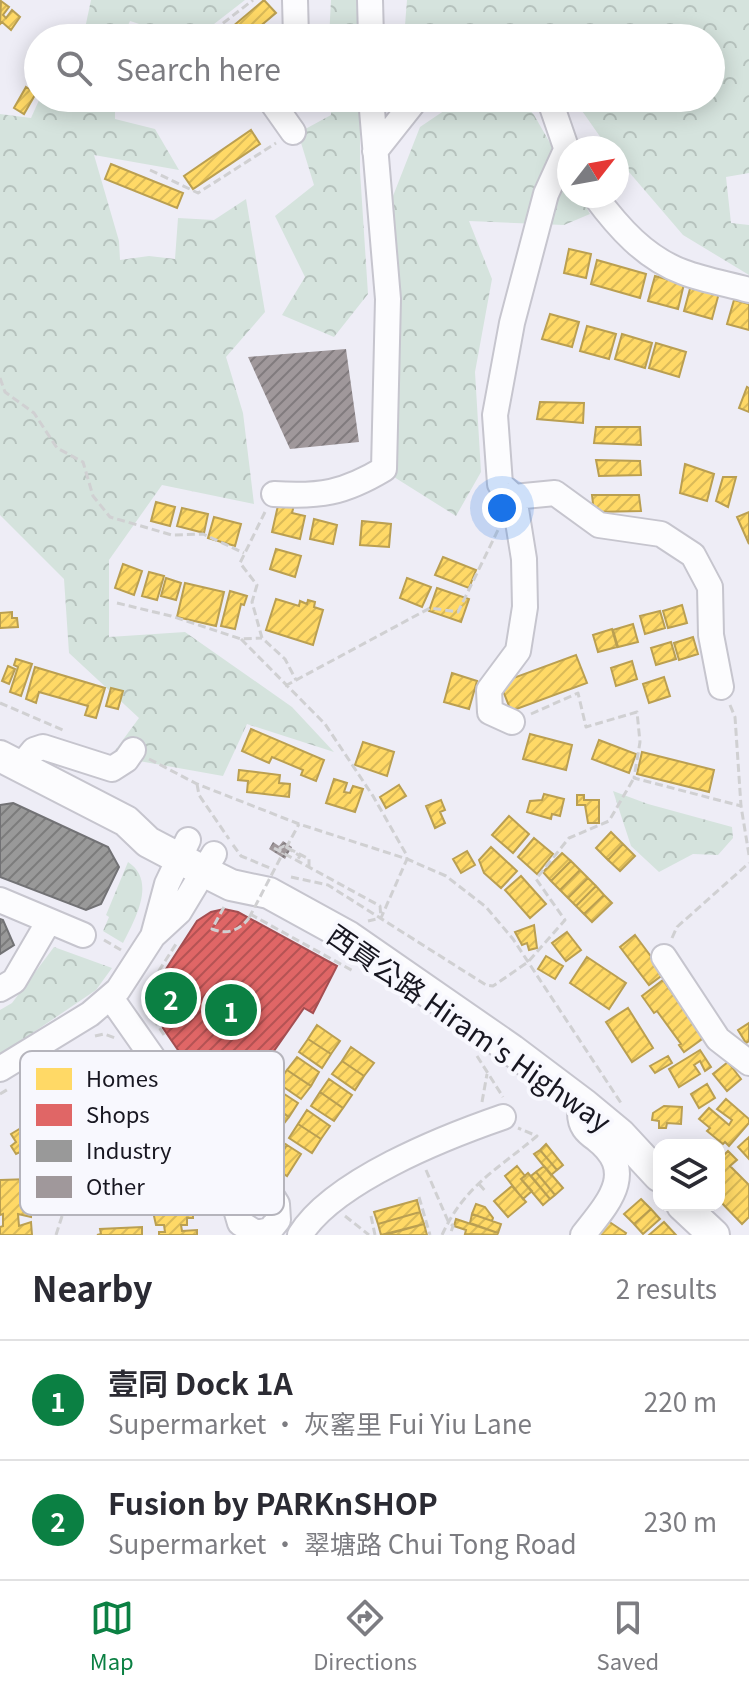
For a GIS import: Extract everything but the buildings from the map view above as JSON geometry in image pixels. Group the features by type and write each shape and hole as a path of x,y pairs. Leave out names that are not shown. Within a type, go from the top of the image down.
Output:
{"main road":[{"name":"西貢公路 Hiram's Highway","path":"10,762 126,821 148,842 196,856 231,885 269,893 349,937 512,1050 585,1105 620,1134 653,1170"},
{"path":"688,1211 714,1235"}],"street":[{"path":"295,0 296,24"},
{"path":"370,0 371,24"},
{"path":"279,112 293,132"},
{"path":"274,494 325,495 349,489 384,469 388,299 372,112"},
{"path":"375,151 406,112"},
{"path":"554,112 561,136"},
{"path":"512,722 490,712 489,690 518,651 525,607 524,559 514,497 500,484 495,415 512,323 546,194 557,173"},
{"path":"604,208 648,253 682,272 749,290"},
{"path":"514,497 555,493 599,525 661,534 693,555 710,587 711,635 721,687"},
{"path":"10,762 43,747 112,769 126,760 133,750"},
{"path":"41,1051 111,998 165,940 179,912 196,856"},
{"path":"0,900 89,936"},
{"path":"0,989 14,981 49,921"},
{"path":"664,957 718,1039 749,1063"},
{"path":"111,998 148,1051"},
{"path":"583,1235 613,1192 618,1175 609,1152 582,1125 580,1113 585,1105"},
{"path":"284,1215 306,1228 331,1203 381,1170 478,1126 507,1121"},
{"path":"238,1215 247,1230 256,1234 275,1226 278,1215"}],"path":[{"path":"222,24 253,0"},
{"path":"150,170 198,193 293,132"},
{"path":"0,378 5,392 34,413 57,448 83,462 93,496 110,517 172,535 203,534 244,553"},
{"path":"274,494 240,563 257,585 252,602 262,638 285,659 296,680"},
{"path":"285,686 430,608 458,612 514,497"},
{"path":"117,603 171,616 241,639 262,638"},
{"path":"241,639 325,724 373,796 407,859"},
{"path":"721,687 735,717 741,806 749,855"},
{"path":"197,784 199,795 241,856 299,880 328,885 490,986 528,962 565,920 536,879 569,838 609,821 634,778 640,742 637,712 586,727 578,693 512,722"},
{"path":"0,703 74,735"},
{"path":"133,750 197,784 299,824 407,859 446,876 486,907 528,962 629,1114 630,1118 620,1134"},
{"path":"634,778 741,806"},
{"path":"227,902 212,929 223,932 234,930 249,918 299,824"},
{"path":"286,847 297,853 301,859 281,852 280,848 284,846 297,853 309,859 309,867"},
{"path":"283,853 274,848 380,906 381,918"},
{"path":"381,918 407,859"},
{"path":"664,957 677,927 749,863"},
{"path":"240,909 358,974"},
{"path":"365,921 381,918"},
{"path":"89,936 128,954"},
{"path":"165,940 146,991 149,1012 166,1038"},
{"path":"92,1037 104,1034 116,1039"},
{"path":"487,1059 474,1051 500,1092"},
{"path":"478,1126 487,1072"},
{"path":"0,1094 6,1078"},
{"path":"442,1235 461,1199 537,1136 507,1121"},
{"path":"418,1152 453,1226 450,1235"},
{"path":"478,1183 487,1193"},
{"path":"419,1197 430,1235"},
{"path":"331,1203 368,1235"},
{"path":"56,1235 62,1215"},
{"path":"371,1216 375,1235"}],"green space":[{"path":"91,0 245,0 214,24 139,24 130,21 129,24 86,24"},
{"path":"331,0 360,0 360,24 330,24"},
{"path":"407,0 749,0 749,173 726,177 731,223 749,225 749,275 683,235 629,172 629,136 600,136 583,112 725,112 725,24 405,24"},
{"path":"34,112 115,112 115,119 155,129 179,170 94,155 119,241 120,260 149,256 175,259 178,218 214,220 246,199 265,312 226,357 243,413 254,504 162,485 109,560 109,637 185,632 292,707 334,752 247,724 223,776 111,756 139,718 69,653 64,579 0,515 0,114 31,118"},
{"path":"331,112 360,112 360,171 368,294 334,337 282,315 305,277 275,216 314,185 298,133 331,115"},
{"path":"442,112 531,112 557,155 557,208 587,208 590,214 564,225 469,221 492,279 475,372 481,472 456,516 394,477 393,196 420,127"},
{"path":"613,791 732,827 733,838 718,855 693,854 659,872 631,846"},
{"path":"128,862 137,870 142,890 138,912 123,943 103,931 109,917 106,915"},
{"path":"54,947 112,968 96,990 0,1055 0,1010 12,1003"}],"place":[{"name":"Fusion by PARKnSHOP","path":"171,998"},
{"name":"壹同 Dock 1A","path":"231,1010"}]}
